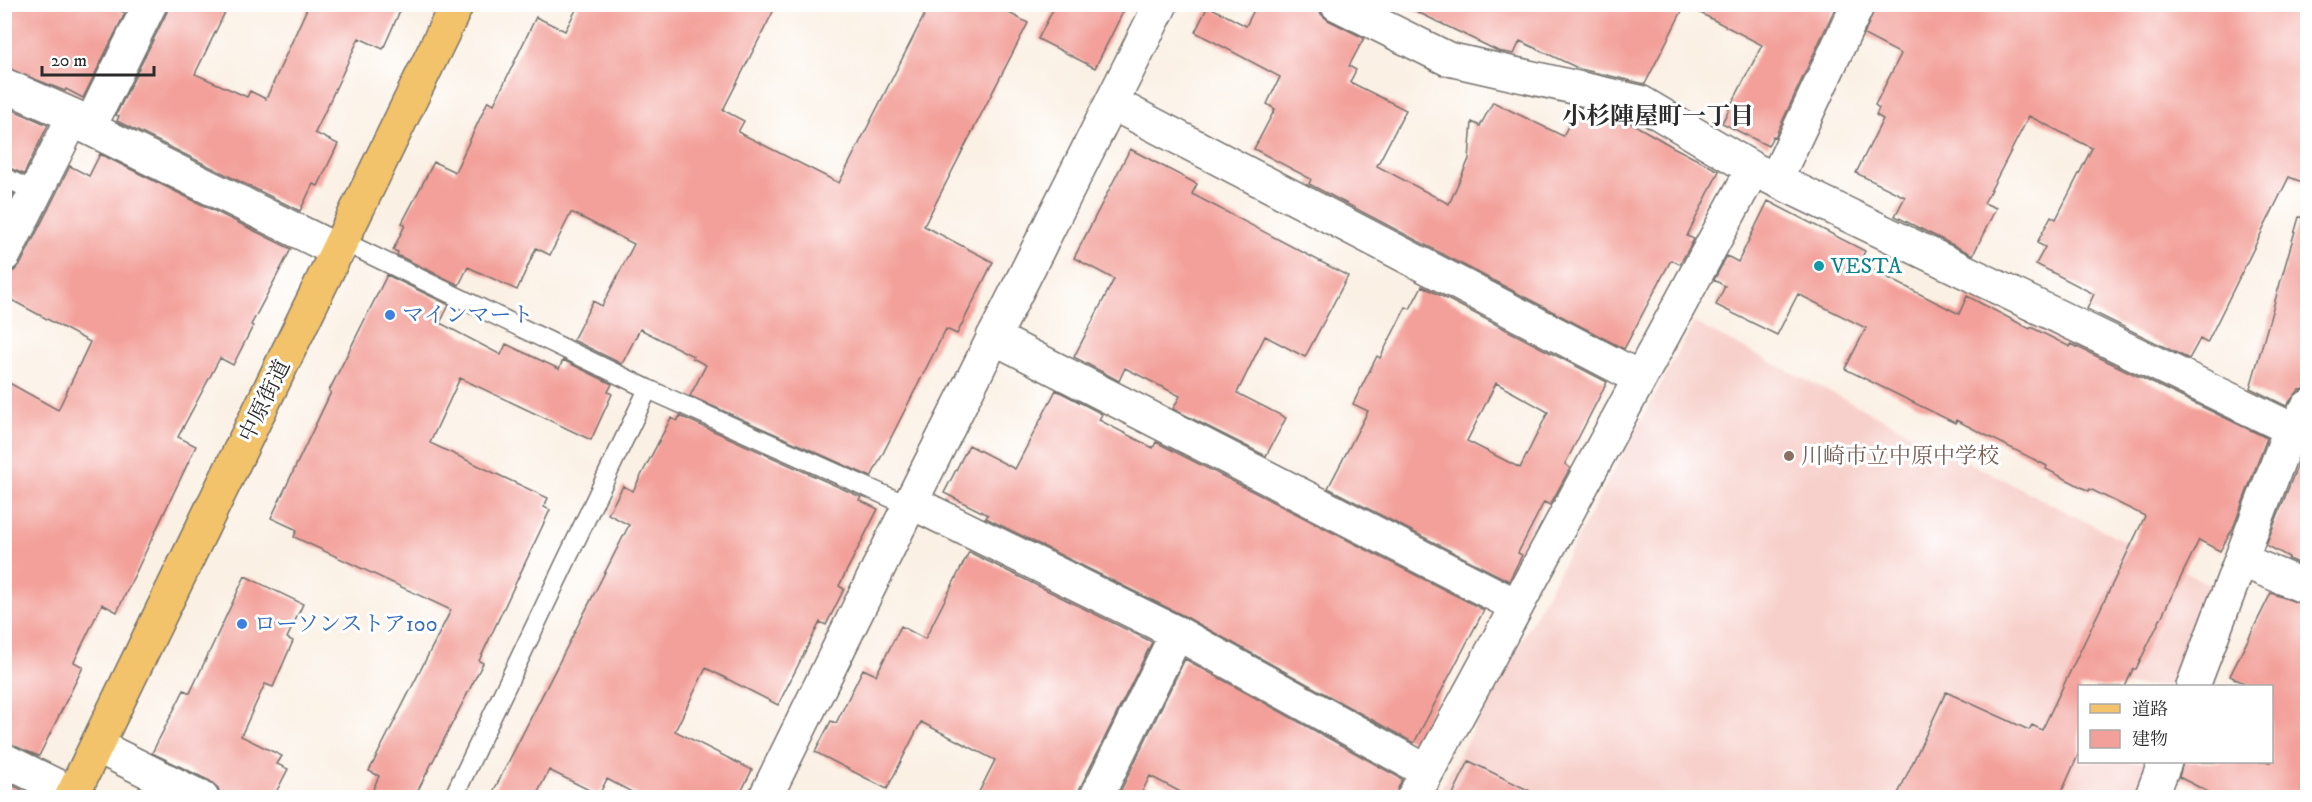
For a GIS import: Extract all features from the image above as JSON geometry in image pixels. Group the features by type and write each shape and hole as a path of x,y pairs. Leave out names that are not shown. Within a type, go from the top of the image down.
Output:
{"main road":[{"name":"中原街道","path":"72,796 457,4"}],"street":[{"path":"4,255 37,193 82,122 150,4"},
{"path":"765,798 1161,4"},
{"path":"910,504 1177,633 1420,784 1641,378 1765,174 1858,4"},
{"path":"1343,6 1448,59 1640,102 1765,174 2299,418 2241,560 2194,685"},
{"path":"4,85 340,246"},
{"path":"1112,103 1641,378"},
{"path":"993,337 1517,606"},
{"path":"2241,560 2307,588"},
{"path":"1096,798 1177,633"},
{"path":"97,746 202,798"},
{"path":"4,759 72,796"},
{"path":"2151,798 2165,763"}],"lane":[{"path":"4,177 37,193"},
{"path":"340,246 648,389 910,504"},
{"path":"453,798 648,389"}],"shaded area":[{"name":"川崎市立中原中学校","path":"1694,323 2219,589 2181,685 2078,685 2078,763 2150,763 2135,797 1436,798"}],"building":[{"path":"4,4 106,4 125,13 83,98 66,89 65,91 4,67"},
{"path":"169,4 229,4 195,74 247,97 250,91 266,99 309,4 403,4 383,49 359,38 315,133 338,144 318,186 313,184 300,211 117,121 119,116 116,115"},
{"path":"579,4 777,4 723,110 744,121 738,132 839,183 930,4 992,4 1028,23 924,226 993,262 957,334 946,329 871,477 690,396 706,365 640,329 622,364 573,340 593,301 602,306 634,244 573,213 550,255 536,248 517,290 468,267 459,285 397,255 398,252 393,250 405,225 402,223 434,162 455,172 488,101 494,104 536,17 565,31"},
{"path":"1056,4 1127,4 1095,68 1038,39"},
{"path":"1257,4 1318,4 1321,14 1328,20 1364,38 1349,66 1356,70 1350,82 1406,110 1377,166 1449,204 1469,159 1472,122 1480,126 1493,102 1563,136 1578,107 1627,118 1626,120 1719,171 1687,236 1694,239 1680,264 1671,260 1624,349 1309,184 1311,179 1254,149 1275,109 1267,104 1280,77 1195,32 1208,6 1246,26"},
{"path":"1401,4 1837,4 1775,137 1773,136 1768,146 1722,123 1762,45 1685,5 1645,84 1580,69 1520,41 1514,54 1498,51"},
{"path":"1876,4 2307,4 2307,184 2289,177 2207,343 2200,339 2189,359 2087,309 2094,294 2036,264 2045,247 2037,243 2051,216 2056,219 2092,148 2029,116 1984,203 1996,208 1973,255 1895,216 1905,197 1856,173 1883,119 1876,115 1879,108 1875,105 1901,54 1864,35"},
{"path":"4,106 48,125 24,174 4,166"},
{"path":"1130,149 1197,184 1192,194 1348,276 1305,357 1265,336 1237,393 1286,418 1266,456 1173,409 1180,396 1125,368 1119,381 1074,357 1114,279 1074,258"},
{"path":"100,154 291,249 233,365 220,358 178,437 196,446 117,612 102,604 74,662 83,667 39,756 4,742 4,380 58,410 90,342 4,296 4,274 14,271 21,263 70,166 89,176"},
{"path":"4,190 14,194 4,212"},
{"path":"1768,201 1865,251 1859,263 1959,314 1967,296 2030,329 2031,327 2070,347 2071,344 2267,438 2233,528 2220,551 2199,540 2136,669 2133,669 2126,685 2078,685 2078,755 2059,798 1896,798 1946,692 2029,730 2032,725 2042,730 2145,516 2090,489 2089,491 2046,469 2047,466 1956,420 1955,423 1845,369 1866,328 1798,294 1777,335 1716,305 1725,286 1714,280 1727,256 1738,262"},
{"path":"2299,217 2307,218 2307,389 2299,390 2286,406 2250,388"},
{"path":"387,275 449,305 440,323 501,355 506,344 559,369 563,360 612,384 608,392 612,394 591,440 460,378 430,443 548,498 544,507 550,510 479,661 483,663 414,798 369,798 379,776 369,771 451,610 294,537 297,530 271,518 331,392 329,391"},
{"path":"1422,286 1607,382 1565,464 1570,468 1550,505 1544,502 1518,553 1522,555 1509,581 1328,488 1368,411 1353,404 1377,356 1380,358 1406,307 1410,309","holes":["1496,383 1548,412 1520,468 1467,441"]},
{"path":"1056,390 1102,414 1099,420 1153,448 1156,442 1484,610 1414,743 1186,617 986,518 988,515 944,493 969,445 1015,469"},
{"path":"680,416 861,497 859,500 878,509 839,586 844,589 826,625 820,622 778,705 706,668 675,731 752,770 738,798 643,798 607,779 599,795 549,770 535,798 490,798 629,525 608,514 623,486 633,491 671,418 677,421"},
{"path":"2307,441 2307,567 2288,559 2289,557 2266,545"},
{"path":"969,552 1152,642 1079,790 1078,798 976,798 995,760 921,722 887,789 815,752 831,721 836,723 863,669 876,675 901,626 925,639"},
{"path":"245,576 303,604 287,638 293,641 273,687 265,684 241,736 282,756 277,764 288,769 273,798 221,798 218,788 210,781 152,753 184,690 190,693"},
{"path":"2271,593 2307,606 2307,798 2220,798 2179,777 2183,763 2273,763 2273,685 2247,685 2230,676"},
{"path":"1185,659 1402,779 1394,798 1192,798 1150,776 1139,798 1117,798"},
{"path":"1469,761 1544,798 1451,798"},
{"path":"4,781 22,790 19,798 4,798"},
{"path":"139,788 159,798 134,798"}],"place":[{"name":"VESTA","path":"1819,266"},
{"name":"マインマート","path":"390,315"},
{"name":"川崎市立中原中学校","path":"1789,456"},
{"name":"ローソンストア100","path":"242,624"}],"district":[{"name":"小杉陣屋町一丁目","path":"1658,117"}]}
